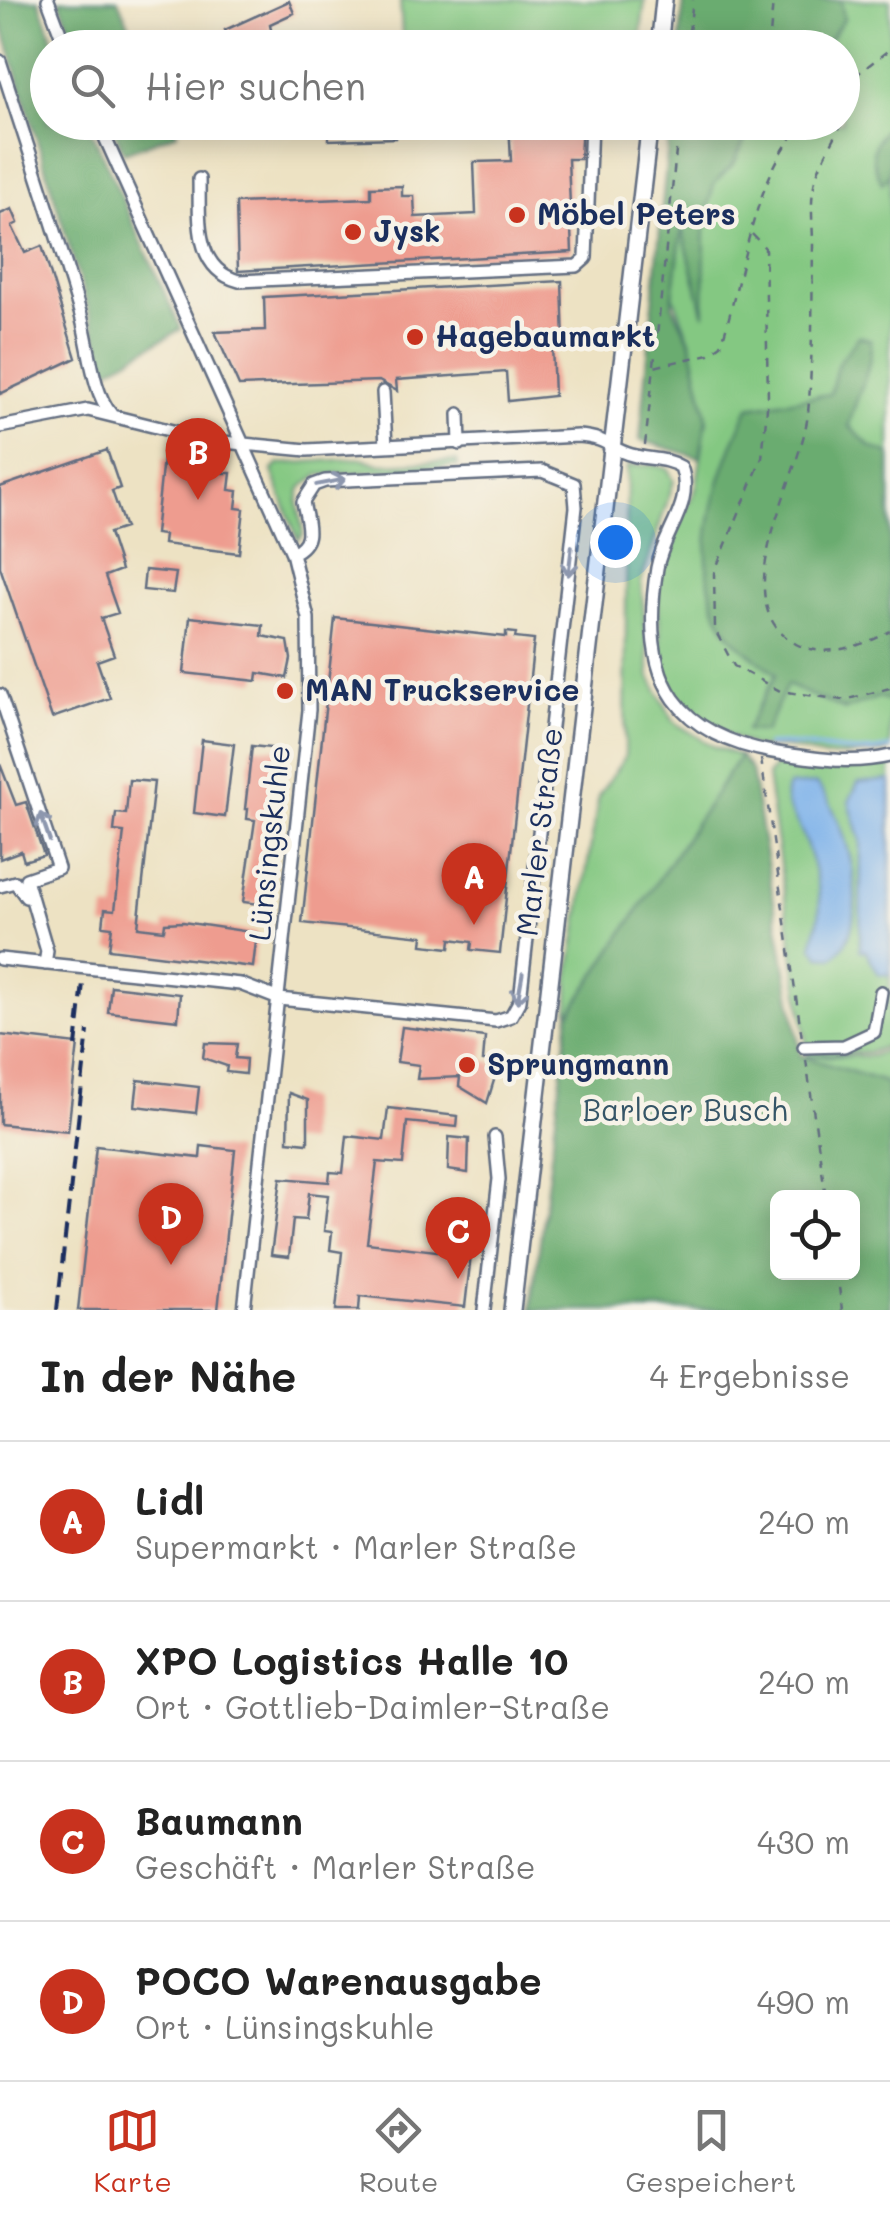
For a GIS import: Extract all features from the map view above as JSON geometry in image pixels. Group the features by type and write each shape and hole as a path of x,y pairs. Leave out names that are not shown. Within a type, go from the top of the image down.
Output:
{"main road":[{"path":"661,30 664,0"},
{"name":"Marler Straße","path":"512,1310 648,140"}],"street":[{"path":"48,0 59,30"},
{"path":"0,61 6,103 82,316 98,398 111,414"},
{"name":"Lünsingskuhle","path":"106,140 292,553 308,618 311,685 244,1310"},
{"path":"200,179 201,238 208,261 222,276 239,281 577,266 586,258 590,140"},
{"path":"383,392 386,446"},
{"path":"0,428 88,410 245,446 307,450 578,436 611,442 628,455 671,461 681,467 687,482 686,498 657,566 654,620 662,675 679,706 702,730 728,744 760,753 863,762 890,756"},
{"path":"459,414 460,444"},
{"path":"0,959 240,984 279,999 496,1021 511,1016 520,1000 576,506 574,484 556,473 542,471 325,480 314,485 303,502 310,535 303,548 292,553"},
{"path":"0,695 58,868 26,880 47,952 45,964"},
{"path":"0,886 15,882 30,899"},
{"path":"804,1047 844,1046 874,1032 881,992"},
{"path":"484,1310 498,1179 495,1137"}],"path":[{"path":"689,30 693,0"},
{"path":"771,30 774,0"},
{"path":"860,73 890,49"},
{"path":"643,456 677,140"},
{"path":"654,367 708,354 721,345 752,234 789,140"},
{"path":"834,140 814,184 808,416 790,487 764,562 762,592 770,620 785,637 803,648 831,650 872,641 890,631"},
{"path":"752,234 765,248 768,398 762,458 714,573 715,630 734,666 780,691 844,700 890,688"},
{"path":"760,753 825,1190"},
{"path":"838,1280 842,1310"}],"green space":[{"path":"0,0 39,0 50,30 30,30 30,117 0,18"},
{"path":"59,0 118,0 131,30 71,30"},
{"path":"400,0 645,0 641,30 402,30"},
{"path":"684,0 841,0 844,19 836,30 681,30"},
{"path":"695,0 890,0 890,750 881,753 826,757 787,748 754,747 692,718 672,692 662,663 657,587 664,553 696,489 707,418 691,343 670,287 683,140 860,140 860,30 692,30"},
{"path":"890,124 890,174 882,183 873,152"},
{"path":"37,140 96,140 181,329 107,371"},
{"path":"118,140 158,140 124,153"},
{"path":"668,140 745,140 734,163 714,184 705,220 704,315 682,229 672,304 691,343 707,418 700,458 640,440"},
{"path":"859,336 871,340 871,351 849,426 871,447 890,454 890,701 879,697 845,710 787,685 765,732 746,730 776,674 730,635 713,602 707,545 718,488 749,407 830,394 838,363"},
{"path":"363,458 378,464 457,461 458,466 319,475 301,488 298,502 303,535 298,540 272,471 279,464"},
{"path":"627,466 668,469 674,481 641,582 650,677 674,722 715,747 740,756 569,1015 569,978 599,795 625,757"},
{"name":"Barloer Busch","path":"740,756 751,770 801,1056 885,1082 890,1106 890,1310 531,1310 569,1015"},
{"path":"890,759 890,1045 870,1052 808,1055 767,776 778,763 836,768"},
{"path":"890,1049 890,1106 884,1082 801,1056 871,1056"}],"water":[{"path":"890,780 890,975 879,974 866,951 860,950 861,840 849,802 858,783"},
{"path":"816,784 838,821 853,871 853,921 846,941 833,957 820,956 813,947 820,906 818,886 804,837 786,799 788,786"}],"building":[{"path":"289,1 294,13 270,24 271,30 225,30"},
{"path":"510,140 581,140 580,159 568,159 572,252 238,271 236,203 371,198 371,187 402,186 402,196 414,196 415,217 476,214 474,162 511,161"},
{"path":"12,209 18,223 12,226 25,253 42,246 76,358 0,394 0,214"},
{"name":"Hagebaumarkt","path":"562,281 564,343 552,344 554,396 508,401 506,372 396,380 397,391 379,381 239,386 215,332 265,330 264,297"},
{"path":"107,450 120,488 112,491 125,528 109,533 121,570 105,576 118,613 101,618 114,655 97,661 110,698 52,718 0,567 0,487"},
{"path":"163,458 224,464 223,473 231,473 229,490 238,491 236,508 244,509 239,553 163,544 164,535 155,534"},
{"path":"145,570 176,573 173,593 143,590"},
{"path":"190,617 263,625 262,636 288,641 291,659 287,678 258,673 257,681 184,673"},
{"path":"335,618 506,637 506,632 516,633 515,638 534,640 500,953 471,950 472,942 451,939 450,948 422,945 423,936 302,923"},
{"path":"202,740 234,744 225,817 194,813"},
{"path":"252,746 280,749 260,904 243,902 255,820 247,819 245,809"},
{"path":"0,764 16,805 26,802 44,855 24,861 21,851 0,859"},
{"path":"129,780 154,782 138,927 164,930 165,923 183,922 257,933 253,967 109,949 112,927 103,926 105,909 115,910 124,832 114,831 116,813 126,814"},
{"path":"111,986 180,994 178,1020 108,1012"},
{"path":"402,1027 485,1037 483,1061 492,1062 495,1077 487,1103 459,1086 460,1077 417,1079 419,1065 397,1062"},
{"path":"0,1035 78,1044 68,1131 0,1124"},
{"path":"205,1043 237,1044 235,1058 246,1059 245,1074 226,1072 227,1066 203,1058"},
{"path":"138,1080 199,1087 196,1113 135,1106"},
{"path":"289,1093 308,1100 308,1143 288,1141"},
{"path":"388,1108 458,1116 457,1127 407,1122 403,1164 377,1162 367,1243 471,1255 465,1307 360,1296 359,1310 336,1310 342,1252 330,1250 332,1232 324,1231 328,1195 309,1193 306,1220 293,1219 289,1257 271,1255 281,1178 329,1182 330,1172 343,1173 347,1136 384,1140"},
{"path":"449,1137 469,1139 468,1173 448,1170"},
{"path":"96,1146 200,1158 201,1146 235,1150 218,1310 78,1310"}],"waterway":[{"path":"767,745 858,752 890,748"}],"railway":[{"path":"76,1046 83,983"},
{"path":"57,1310 88,1031"}],"place":[{"name":"Möbel Peters","path":"517,215"},
{"name":"Jysk","path":"353,232"},
{"name":"Hagebaumarkt","path":"415,337"},
{"name":"XPO Logistics Halle 10","path":"198,500"},
{"name":"MAN Truckservice","path":"285,691"},
{"name":"Lidl","path":"474,925"},
{"name":"Sprungmann","path":"467,1065"},
{"name":"POCO Warenausgabe","path":"171,1265"},
{"name":"Baumann","path":"458,1279"}]}
